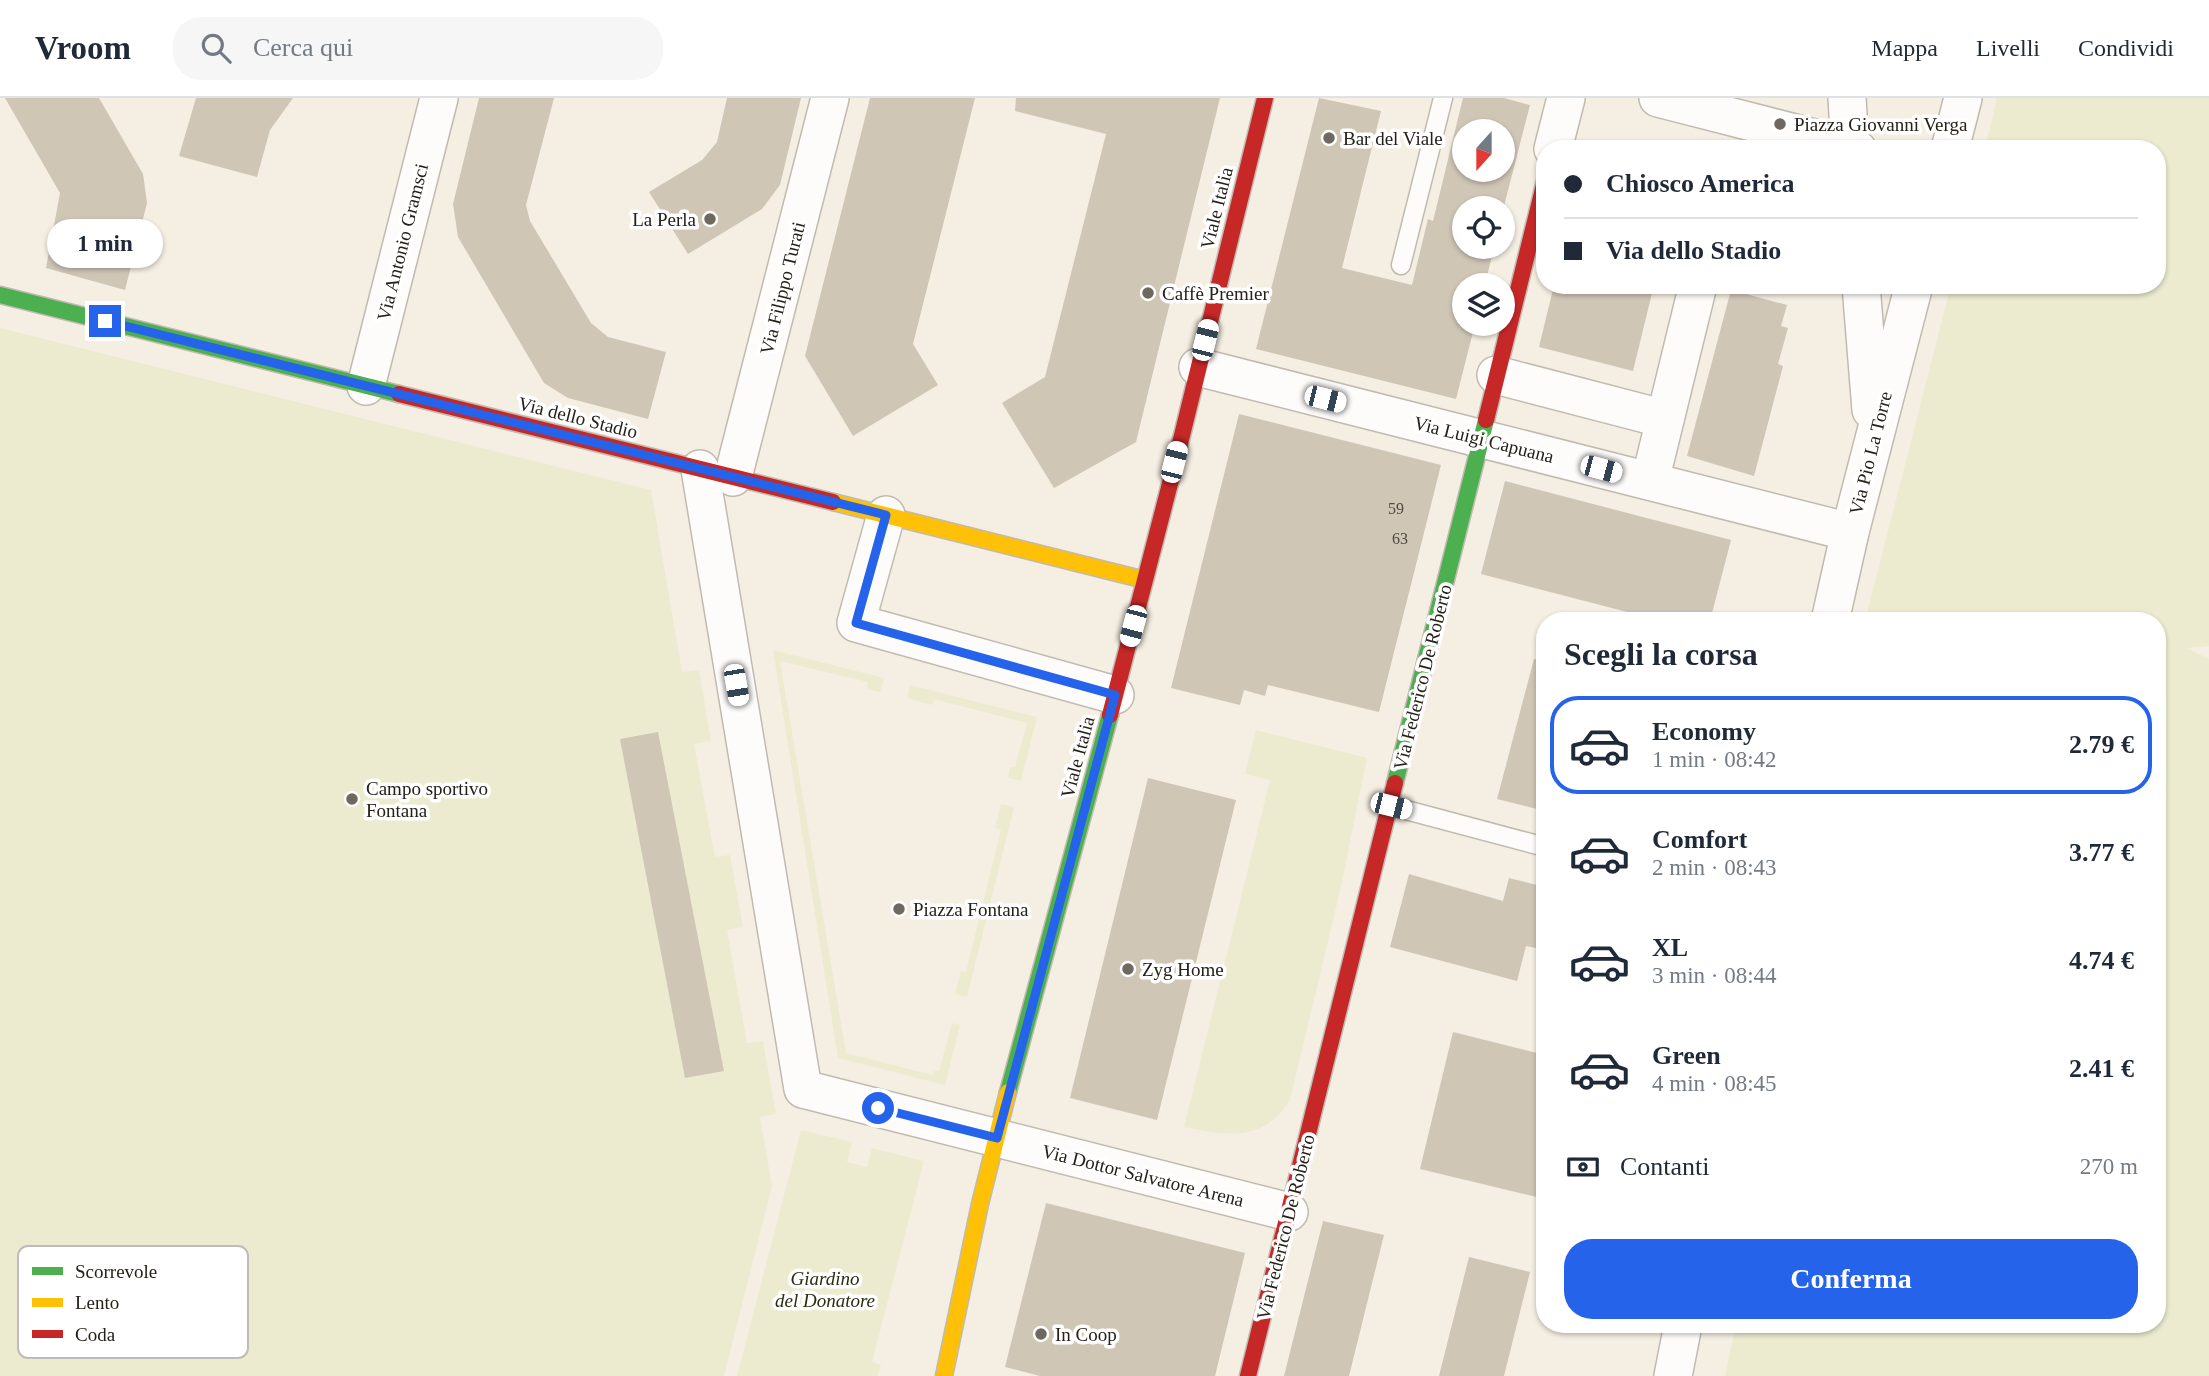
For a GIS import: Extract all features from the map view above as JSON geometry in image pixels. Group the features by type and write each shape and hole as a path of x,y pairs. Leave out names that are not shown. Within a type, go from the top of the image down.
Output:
{"street":[{"name":"Via Antonio Gramsci","path":"366,386 439,98"},
{"name":"Via Filippo Turati","path":"717,473 831,98"},
{"name":"Viale Italia","path":"957,1304 997,1138 1145,580 1265,98"},
{"path":"1658,98 1822,140"},
{"path":"1846,98 1852,140"},
{"path":"1952,140 1963,98"},
{"path":"1555,140 1564,106"},
{"name":"Via Federico De Roberto","path":"1248,1376 1536,217"},
{"path":"1650,481 1696,294"},
{"path":"1862,294 1874,439"},
{"name":"Via Pio La Torre","path":"1832,612 1912,294"},
{"name":"Via dello Stadio","path":"0,295 1145,580"},
{"name":"Via Luigi Capuana","path":"1198,367 1850,532"},
{"path":"1496,375 1665,419"},
{"name":"Via Dottor Salvatore Arena","path":"717,473 803,1089 1289,1212"},
{"path":"886,515 856,623 1115,695"},
{"path":"933,1352 957,1304"},
{"path":"944,1376 957,1304"},
{"path":"1672,1376 1681,1333"}],"lane":[{"path":"1401,265 1443,98"},
{"path":"1391,806 1536,845"}],"green space":[{"path":"1997,98 2209,98 2209,646 2187,648 2209,659 2209,1376 1725,1376 1734,1333 2166,1333 2166,612 1867,612 1949,294 2166,294 2166,140 1987,140"},
{"name":"Campo sportivo Fontana","path":"0,328 651,490 682,672 699,670 711,741 694,744 715,857 730,855 743,927 727,930 747,1043 763,1041 776,1114 760,1117 772,1186 724,1376 0,1376"},
{"path":"773,650 884,678 880,692 867,689 868,682 780,661 846,1053 933,1075 934,1071 939,1071 952,1023 960,1025 945,1085 838,1058"},
{"path":"910,685 1037,717 1021,781 1008,778 1010,767 1015,767 1027,723 934,699 932,705 907,698"},
{"path":"1256,730 1367,758 1340,891 1290,1100 1268,1124 1256,1130 1215,1133 1184,1127 1270,780 1245,774"},
{"path":"1001,804 1014,807 967,997 955,994 961,971 966,972 1001,830 995,828"},
{"name":"Giardino del Donatore","path":"801,1130 852,1142 847,1162 867,1167 872,1148 924,1161 872,1362 881,1365 877,1376 737,1376"}],"building":[{"path":"5,98 99,98 143,174 147,203 125,290 46,268 60,193"},
{"path":"196,98 293,98 270,130 257,177 179,156"},
{"path":"479,98 554,98 526,205 530,221 591,323 608,337 666,352 648,419 568,398 544,383 458,237 453,204"},
{"path":"727,98 801,98 780,185 762,209 688,254 649,192 702,160 717,142"},
{"path":"870,98 975,98 913,344 938,385 853,436 805,356"},
{"path":"1016,98 1220,98 1136,442 1054,488 1002,403 1045,377 1106,134 1015,111"},
{"path":"1319,98 1381,111 1342,268 1412,285 1428,219 1433,221 1452,143 1452,182 1510,182 1507,196 1452,196 1452,259 1491,259 1488,273 1452,273 1452,336 1472,336 1456,399 1256,349"},
{"path":"1463,98 1504,98 1530,105 1516,159 1516,119 1458,119"},
{"path":"1552,294 1652,294 1633,371 1539,347"},
{"path":"1730,294 1746,294 1787,305 1781,326 1788,328 1778,364 1783,366 1754,476 1687,456"},
{"path":"1239,414 1441,465 1379,712 1268,685 1265,696 1244,690 1240,705 1171,688"},
{"path":"1505,481 1731,540 1712,612 1627,612 1481,574"},
{"path":"1534,659 1536,659 1536,809 1497,799"},
{"path":"658,732 724,1071 685,1078 620,739"},
{"path":"1148,778 1236,800 1157,1120 1070,1098"},
{"path":"1409,874 1503,901 1509,878 1536,885 1536,948 1526,946 1517,981 1390,947"},
{"path":"1453,1032 1536,1053 1536,1197 1420,1169"},
{"path":"1046,1203 1245,1253 1215,1376 1040,1376 1005,1367"},
{"path":"1323,1221 1384,1235 1349,1376 1284,1376"},
{"path":"1469,1257 1530,1272 1504,1376 1439,1376"}],"traffic: fast":[{"path":"0,295 399,394"},
{"path":"1395,783 1486,420"},
{"path":"1008,1092 1110,715"}],"traffic: slow":[{"path":"833,502 1145,580"},
{"path":"944,1376 980,1204 1008,1092"}],"traffic: jam":[{"path":"1110,715 1265,98"},
{"path":"1486,420 1536,217"},
{"path":"399,394 833,502"},
{"path":"1248,1376 1395,783"}],"place":[{"name":"Piazza Giovanni Verga","path":"1780,124"},
{"name":"Bar del Viale","path":"1329,138"},
{"name":"La Perla","path":"710,219"},
{"name":"Caffè Premier","path":"1148,293"},
{"name":"Campo sportivo Fontana","path":"352,799"},
{"name":"Piazza Fontana","path":"899,909"},
{"name":"Zyg Home","path":"1128,969"},
{"name":"In Coop","path":"1041,1334"}],"route":[{"path":"105,321 886,515 856,623 1115,695 997,1138 878,1108"}]}
